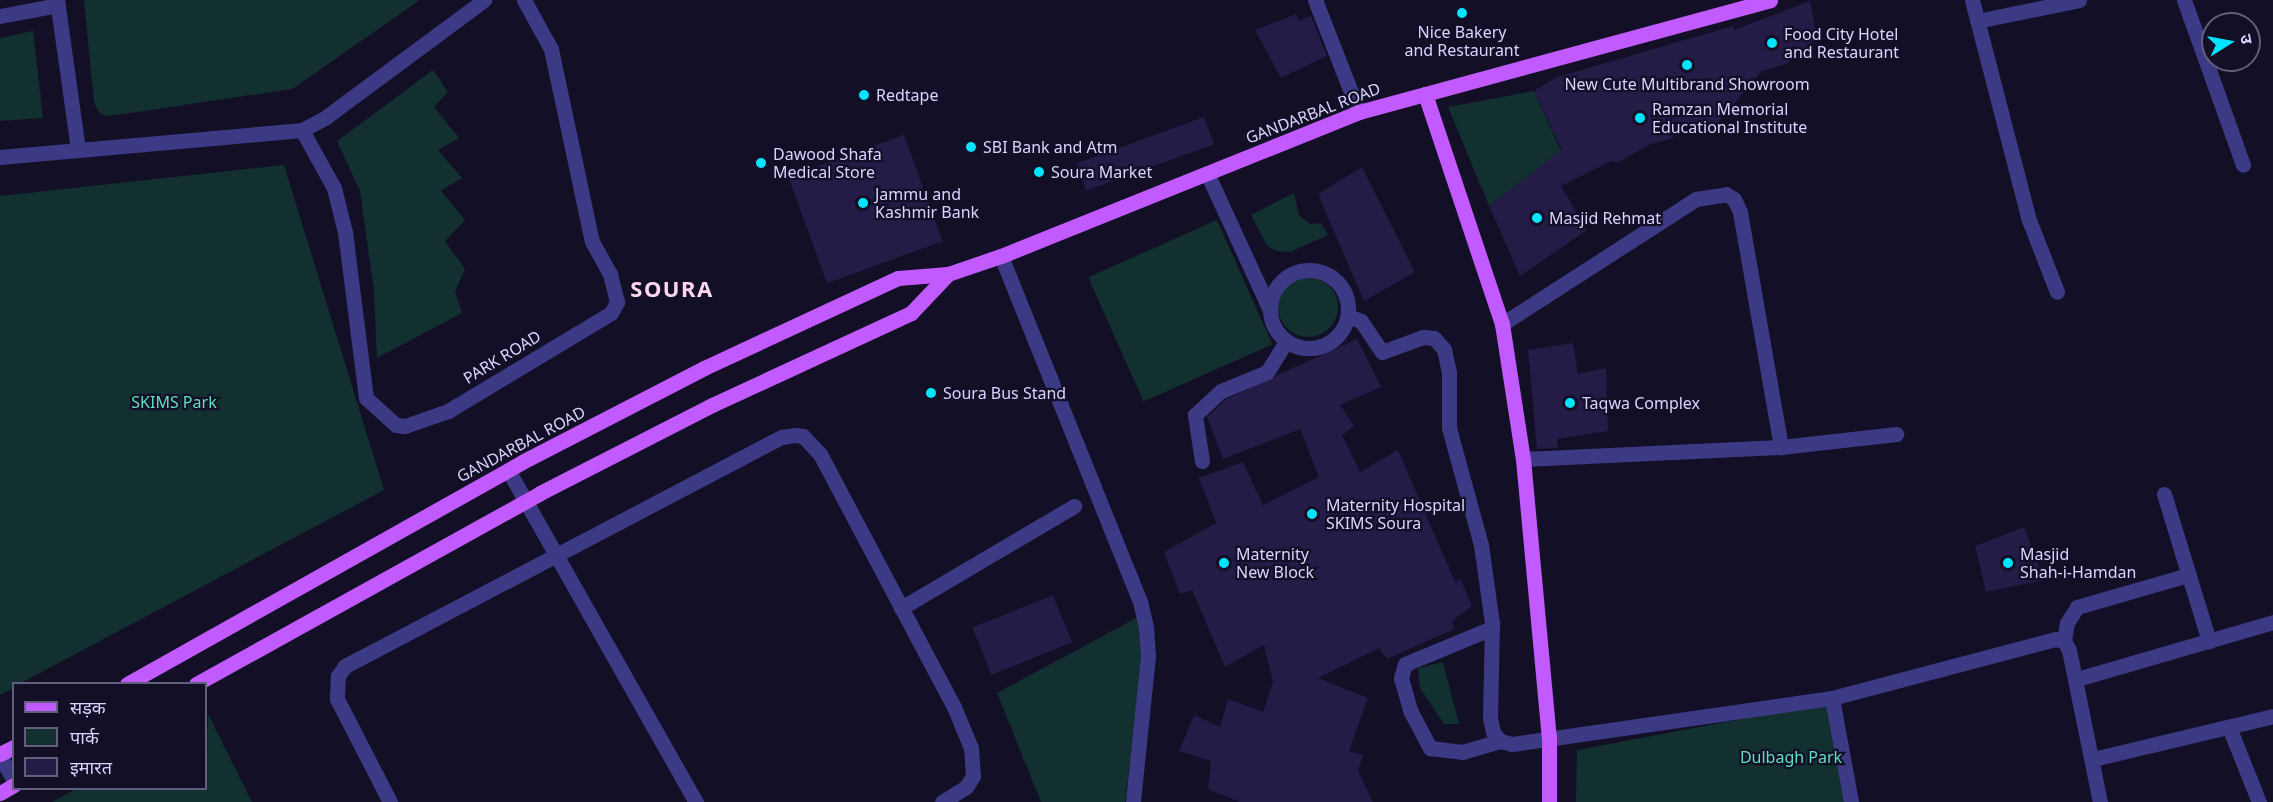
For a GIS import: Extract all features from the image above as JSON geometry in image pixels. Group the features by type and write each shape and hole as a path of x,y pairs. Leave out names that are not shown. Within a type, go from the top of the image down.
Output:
{"main road":[{"name":"GANDARBAL ROAD","path":"131,682 508,470 704,368 898,278 948,274 1001,256 1359,112 1770,0"},
{"path":"1425,94 1502,324 1523,459 1549,737 1548,802"},
{"name":"GANDARBAL ROAD","path":"200,682 526,500 712,405 911,313 948,274"}],"street":[{"path":"0,157 302,130 326,117 484,0"},
{"name":"PARK ROAD","path":"302,130 333,188 345,232 366,398 396,425 405,426 448,411 610,313 617,302 610,274 592,242 551,48 524,0"},
{"path":"1315,0 1359,112"},
{"path":"1972,0 2029,220 2057,292"},
{"path":"1977,21 2079,0"},
{"path":"2184,0 2242,165"},
{"path":"0,16 58,3 78,149"},
{"path":"1207,174 1269,308 1276,332 1286,341 1304,348 1324,346 1343,328 1348,316 1344,290 1330,276 1312,269 1287,275 1271,295 1269,308"},
{"path":"1502,324 1696,199 1726,194 1734,199 1740,212 1781,447"},
{"path":"1001,256 1142,610 1148,656 1133,802"},
{"path":"1348,316 1360,321 1382,352 1423,337 1434,338 1444,349 1449,373 1449,428 1481,545 1491,628 1490,718 1493,732 1500,741"},
{"path":"1202,461 1196,415 1221,391 1267,372 1286,341"},
{"path":"1523,459 1781,447 1896,434"},
{"path":"390,802 345,720 337,699 338,676 355,658 782,437 794,435 803,436 820,454 971,748 973,776 966,787 942,802"},
{"path":"508,470 696,802"},
{"path":"2164,494 2209,641"},
{"path":"901,608 1074,506"},
{"path":"2100,802 2076,679 2064,642 2067,623 2077,607 2188,575"},
{"path":"2076,679 2273,622"},
{"path":"1491,628 1405,664 1401,678 1411,712 1430,748 1462,752 1500,741 1512,744 1832,698 2045,641 2064,642"},
{"path":"1832,698 1851,802"},
{"path":"2092,759 2273,716"},
{"path":"2229,727 2259,802"},
{"path":"0,755 12,776"}],"green space":[{"path":"84,0 420,0 292,89 110,116 100,114 94,103"},
{"path":"33,31 43,118 0,121 0,38"},
{"path":"433,70 448,92 434,107 459,138 438,150 462,178 441,191 465,220 445,241 465,269 455,292 462,313 377,358 374,291 360,191 337,141"},
{"path":"1534,91 1561,151 1489,206 1448,107"},
{"name":"SKIMS Park","path":"284,165 384,490 23,682 12,682 12,689 0,695 0,196"},
{"path":"1294,193 1299,215 1310,224 1321,223 1328,235 1290,252 1277,251 1267,246 1251,215"},
{"path":"1217,220 1272,344 1144,402 1088,277"},
{"path":"1308,277 1329,286 1338,307 1329,328 1308,337 1287,328 1278,307 1287,286"},
{"path":"1138,617 1143,657 1125,802 1041,802 997,693"},
{"path":"1443,662 1459,724 1444,724 1420,688 1418,668"},
{"name":"Dulbagh Park","path":"1827,703 1846,802 1576,802 1577,750"},
{"path":"208,714 252,802 52,802 74,790 207,790"}],"building":[{"path":"1810,1 1817,38 1786,64 1762,71 1714,127 1671,127 1673,138 1651,144 1617,163 1611,161 1561,186 1587,230 1520,276 1489,206 1562,150 1534,91 1557,77 1733,26 1734,30"},
{"path":"1296,14 1299,21 1311,16 1327,56 1281,78 1255,30"},
{"path":"1204,117 1214,144 1086,191 1076,164"},
{"path":"904,135 943,241 827,283 788,177"},
{"path":"1362,167 1415,272 1364,301 1318,194"},
{"path":"1357,339 1381,387 1340,405 1354,426 1342,435 1360,472 1398,450 1455,582 1461,579 1472,606 1452,621 1454,629 1387,659 1379,648 1318,678 1368,698 1349,751 1363,755 1358,771 1373,802 1240,802 1208,789 1211,761 1179,751 1194,715 1220,727 1228,699 1263,712 1273,682 1264,645 1225,667 1192,590 1180,594 1164,552 1216,523 1199,478 1243,462 1263,505 1319,477 1300,429 1223,459 1207,417 1226,399"},
{"name":"Taqwa Complex","path":"1573,343 1578,374 1606,368 1608,431 1557,439 1558,448 1537,449 1528,350"},
{"name":"Masjid Shah-i-Hamdan","path":"2024,527 2044,580 1986,592 1975,546"},
{"path":"1053,595 1072,642 991,675 972,628"}],"place":[{"name":"Nice Bakery and Restaurant","path":"1462,13"},
{"name":"Food City Hotel and Restaurant","path":"1772,43"},
{"name":"New Cute Multibrand Showroom","path":"1687,65"},
{"name":"Redtape","path":"864,95"},
{"name":"Ramzan Memorial Educational Institute","path":"1640,118"},
{"name":"SBI Bank and Atm","path":"971,147"},
{"name":"Dawood Shafa Medical Store","path":"761,163"},
{"name":"Soura Market","path":"1039,172"},
{"name":"Jammu and Kashmir Bank","path":"863,203"},
{"name":"Masjid Rehmat","path":"1537,218"},
{"name":"Soura Bus Stand","path":"931,393"},
{"name":"Taqwa Complex","path":"1570,403"},
{"name":"Maternity Hospital SKIMS Soura","path":"1312,514"},
{"name":"Maternity New Block","path":"1224,563"},
{"name":"Masjid Shah-i-Hamdan","path":"2008,563"}],"district":[{"name":"SOURA","path":"672,289"}]}
